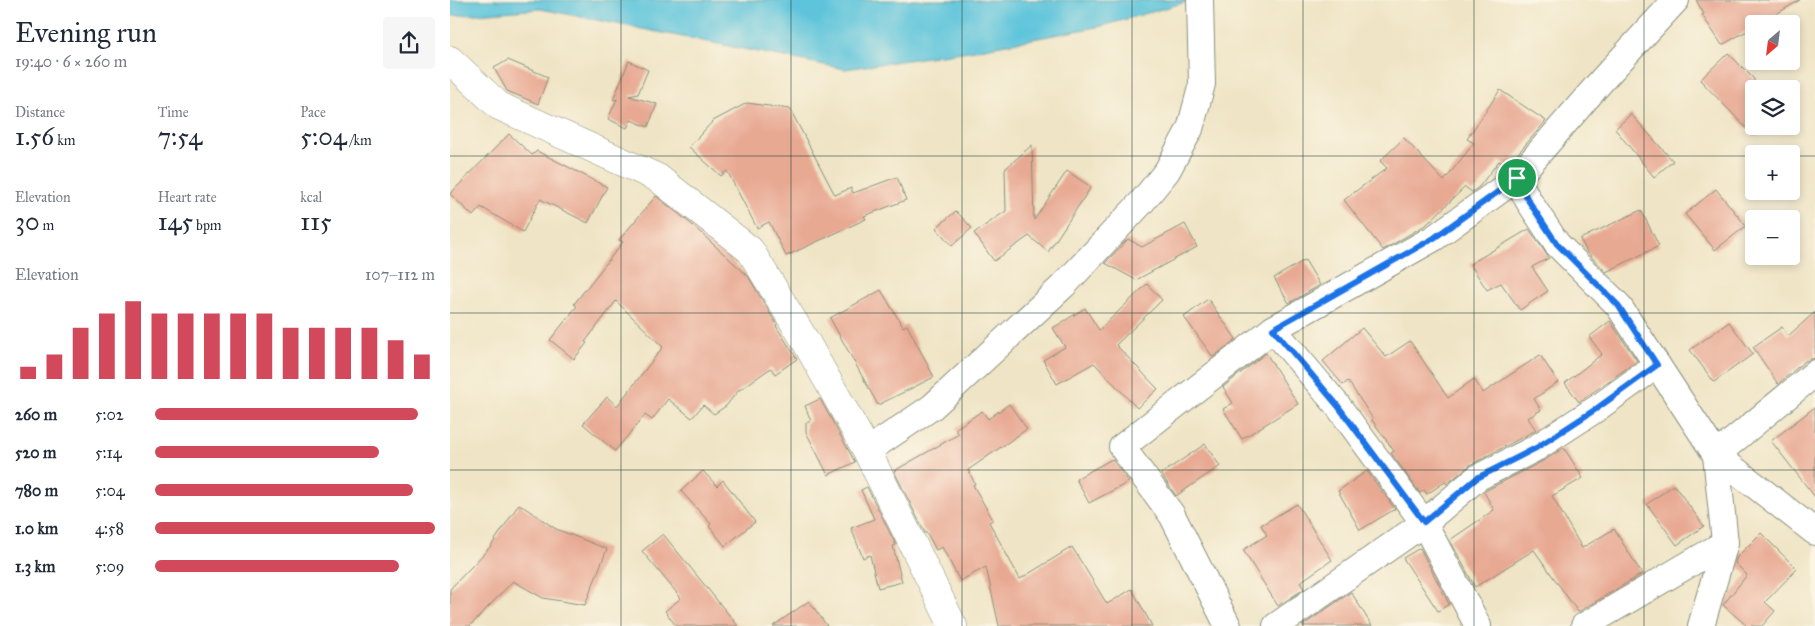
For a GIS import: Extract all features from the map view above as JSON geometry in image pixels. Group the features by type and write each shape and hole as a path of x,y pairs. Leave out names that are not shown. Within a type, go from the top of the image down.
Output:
{"main road":[{"path":"450,60 499,106 658,178 750,250 806,342 867,451 953,626"}],"street":[{"path":"867,451 932,407 1064,285 1167,171 1190,129 1202,84 1200,0"},
{"path":"1228,626 1172,515 1122,447 1273,329 1434,238 1517,178 1603,79 1676,0"},
{"path":"1517,178 1528,200 1557,244 1618,305 1716,455 1815,532"},
{"path":"1273,329 1338,406 1424,522 1478,626"},
{"path":"1276,626 1424,522 1477,478 1536,448 1596,409 1657,365"},
{"path":"1716,455 1815,373"},
{"path":"1701,626 1725,543 1716,455"},
{"path":"1584,626 1725,543"}],"water":[{"path":"450,0 1193,0 1102,26 969,51 845,69 541,9 450,16"}],"building":[{"path":"1696,0 1800,0 1774,15 1745,15 1745,32 1722,45 1702,15 1704,14"},
{"path":"1728,53 1754,79 1745,80 1745,127 1700,80"},
{"path":"508,60 548,77 538,104 507,91 494,68"},
{"path":"629,61 648,70 638,94 629,96 657,104 648,127 631,120 627,128 608,119 617,99 613,100"},
{"path":"1500,90 1546,121 1507,166 1499,161 1479,187 1472,192 1465,187 1427,224 1383,250 1344,200 1387,168 1380,161 1404,138 1444,181 1474,143 1467,139"},
{"path":"747,103 790,109 835,195 851,188 853,193 897,177 906,200 864,216 866,219 786,256 769,222 757,228 727,171 721,176 689,147 713,121"},
{"path":"1631,114 1673,161 1654,177 1615,129"},
{"path":"509,134 532,155 537,151 607,187 588,223 540,199 523,232 481,207 473,216 450,194"},
{"path":"1032,145 1034,220 1067,171 1091,187 1048,252 1029,236 994,261 974,233 1006,211 1005,169"},
{"path":"1716,189 1745,227 1715,250 1685,214"},
{"path":"656,196 690,223 748,276 797,359 775,374 771,368 738,391 726,406 714,414 703,405 692,418 668,399 652,420 645,415 615,451 583,424 607,397 617,406 663,347 616,301 574,359 550,340 577,306 574,304 623,242 619,240"},
{"path":"1641,210 1659,246 1606,272 1587,252 1580,239"},
{"path":"956,211 972,228 952,246 936,228"},
{"path":"1185,224 1197,247 1136,280 1105,263 1128,239 1142,247"},
{"path":"1529,229 1549,258 1532,267 1548,291 1520,310 1501,283 1487,290 1470,264"},
{"path":"1305,260 1320,285 1289,303 1274,278"},
{"path":"1147,284 1162,300 1116,345 1158,389 1137,408 1094,363 1057,384 1043,360 1065,347 1053,328 1085,308 1099,330"},
{"path":"881,290 903,327 907,325 934,377 878,405 830,318"},
{"path":"1208,299 1236,339 1213,357 1184,317"},
{"path":"1815,312 1815,358 1805,361 1778,384 1753,347 1782,327 1788,336"},
{"path":"1610,321 1637,361 1579,402 1565,383 1602,354 1589,337"},
{"path":"1729,322 1753,354 1714,382 1690,350"},
{"path":"1362,328 1386,357 1410,341 1448,398 1474,379 1483,393 1540,355 1558,382 1534,399 1541,410 1528,418 1536,430 1470,465 1447,484 1445,482 1427,494 1424,490 1420,493 1391,453 1394,451 1348,381 1343,385 1323,361"},
{"path":"1266,353 1298,404 1242,439 1223,409 1233,403 1223,387"},
{"path":"820,399 855,462 828,475 806,432 806,423 811,421 805,406"},
{"path":"1009,404 1027,429 968,470 975,484 973,485 993,520 989,522 1020,579 1072,547 1107,604 1132,589 1152,626 999,626 986,567 960,581 942,547 936,550 927,533 925,533 894,471 959,434 955,429 982,411 988,419"},
{"path":"1815,407 1815,497 1771,441"},
{"path":"1205,444 1220,466 1176,496 1161,474"},
{"path":"1564,448 1583,478 1552,496 1582,548 1614,529 1642,574 1578,612 1534,550 1475,587 1450,540 1494,510 1485,491"},
{"path":"1112,459 1129,482 1089,503 1076,479"},
{"path":"703,471 717,486 723,480 755,522 725,546 709,526 711,524 681,491"},
{"path":"1367,471 1395,509 1360,530 1338,491"},
{"path":"1674,485 1704,526 1677,545 1647,504"},
{"path":"867,487 896,545 893,546 902,582 878,588 870,555 863,558 851,528 874,519 861,490"},
{"path":"519,504 556,529 607,549 585,605 543,598 513,581 470,626 450,626 450,589 491,546"},
{"path":"1297,504 1332,560 1300,582 1304,589 1278,606 1243,550 1267,535 1261,525"},
{"path":"1761,533 1797,569 1765,602 1775,611 1762,626 1747,626 1723,605 1747,575 1735,563 1737,557"},
{"path":"663,534 738,626 676,626 665,611 681,598 642,551"},
{"path":"1420,548 1449,604 1438,611 1403,558"},
{"path":"1351,592 1372,626 1302,626"},
{"path":"809,601 827,626 773,626"}],"route":[{"path":"1517,178 1528,200 1557,244 1618,305 1657,365 1596,409 1536,448 1477,478 1424,522 1338,406 1273,329 1434,238 1517,178"}]}
